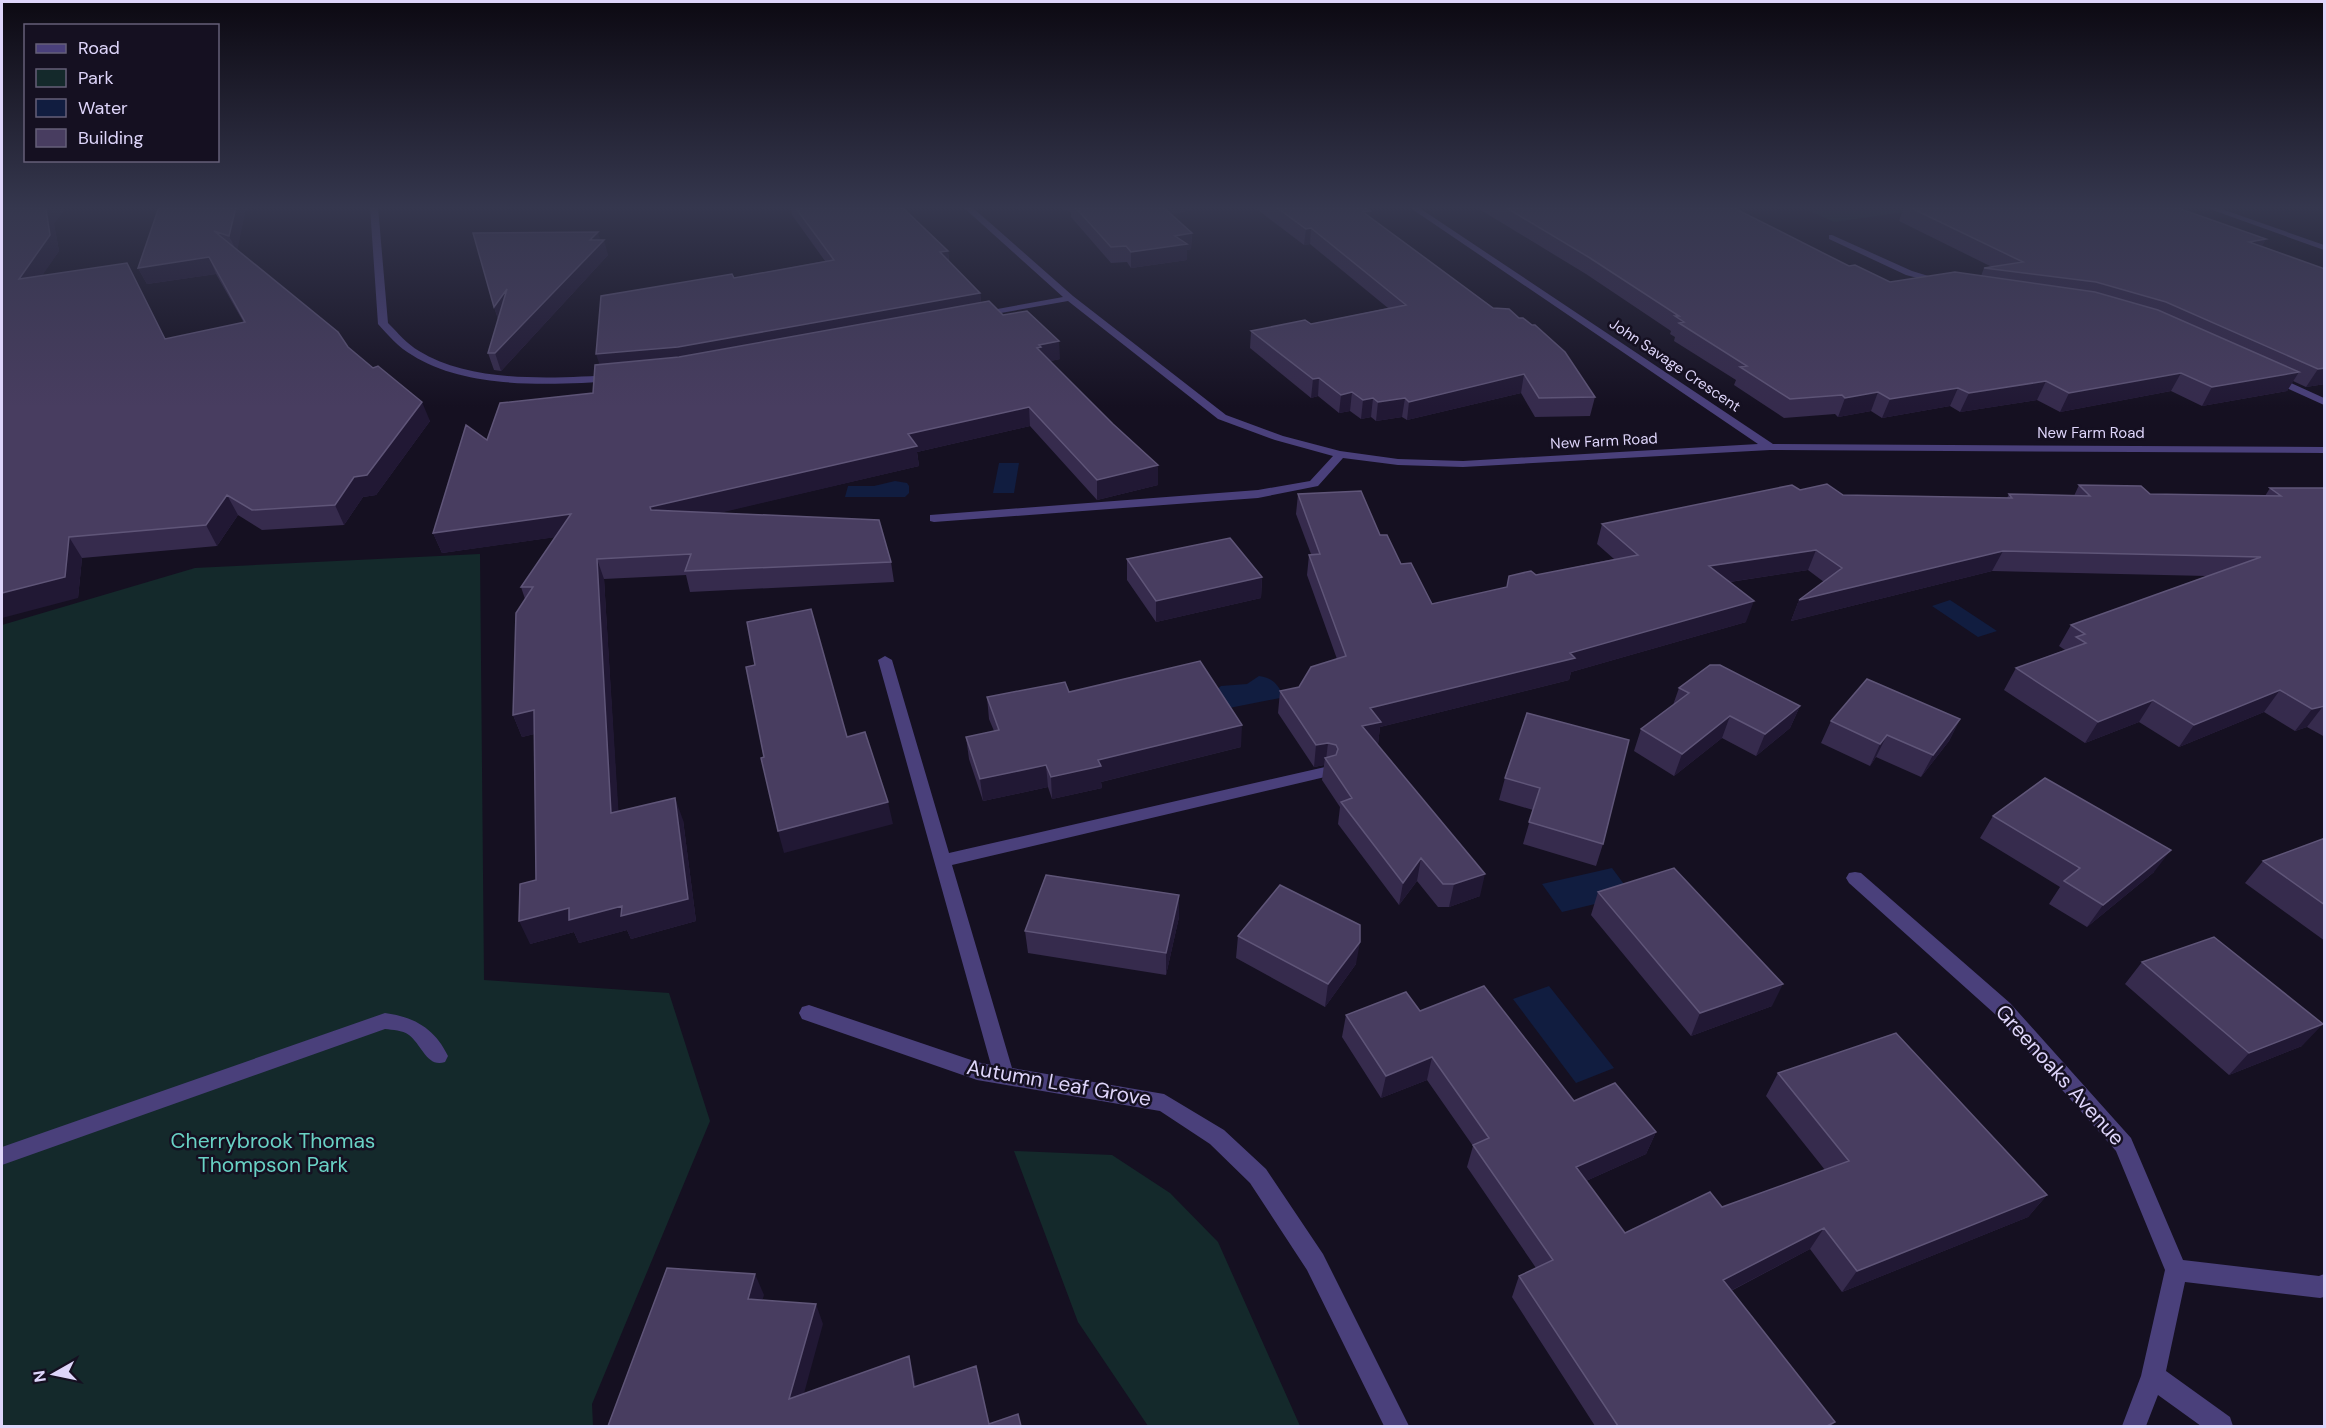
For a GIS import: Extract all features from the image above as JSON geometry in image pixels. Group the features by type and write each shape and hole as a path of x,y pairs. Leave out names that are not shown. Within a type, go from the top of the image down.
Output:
{"street":[{"path":"379,274 383,324 417,354 448,367 494,376 561,381 626,377"},
{"name":"New Farm Road","path":"1042,274 1070,298 1222,417 1279,438 1340,454 1398,462 1463,464 1770,447 2325,450"},
{"name":"John Savage Crescent","path":"1512,274 1770,447"},
{"path":"1911,274 1952,285"},
{"path":"976,316 1070,298"},
{"path":"2260,372 2325,402"},
{"path":"934,518 1258,494 1314,484 1340,454"},
{"path":"885,660 1004,1076"},
{"path":"943,861 1325,772"},
{"name":"Greenoaks Avenue","path":"1855,878 2003,1009 2124,1145 2176,1270"},
{"name":"Autumn Leaf Grove","path":"808,1013 977,1071 1164,1103 1217,1137 1258,1176 1315,1262 1397,1426"},
{"path":"2,1156 385,1021 406,1023 419,1030 438,1056"},
{"path":"2134,1426 2153,1376 2176,1270 2320,1287 2325,1285"},
{"path":"2153,1376 2221,1426"}],"green space":[{"name":"Cherrybrook Thomas Thompson Park","path":"480,554 484,980 669,993 710,1121 592,1404 593,1426 2,1426 2,625 195,568"},
{"path":"1014,1151 1112,1155 1170,1193 1218,1242 1300,1426 1148,1426 1078,1322"}],"water":[{"path":"999,463 1019,463 1014,493 993,493"},
{"path":"895,481 907,483 909,486 909,493 905,497 845,497 848,486 874,486"},
{"path":"1950,600 1997,631 1978,637 1932,606"},
{"path":"1259,676 1272,680 1285,697 1224,709 1214,692 1221,686 1247,684"},
{"path":"1612,868 1632,895 1562,912 1542,884"},
{"path":"1549,986 1614,1068 1576,1083 1513,999"}],"building":[{"path":"2,274 23,274 19,279 55,274 132,274 165,339 245,322 218,274 266,274 338,332 348,347 373,368 378,366 422,402 367,475 354,477 335,505 252,510 227,495 206,525 69,537 65,577 2,593"},
{"path":"485,274 572,274 495,353 488,353 507,289 494,307"},
{"path":"732,274 734,278 758,274 961,274 980,293 678,347 596,354 601,296"},
{"path":"1367,274 1446,274 1493,308 1509,309 1519,318 1535,325 1565,352 1595,397 1539,398 1524,374 1409,402 1405,398 1378,402 1373,398 1363,400 1352,392 1341,395 1319,378 1313,379 1251,331 1305,320 1311,324 1406,305"},
{"path":"1614,274 1873,274 1890,282 1944,274 1966,274 2095,292 2158,310 2299,372 2212,387 2181,373 2069,393 2046,381 1969,393 1958,388 1890,399 1878,392 1845,398 1842,395 1790,399 1740,367 1747,366 1679,323 1684,322 1675,316 1679,316"},
{"path":"2029,274 2325,274 2325,368 2318,369 2166,302 2096,282"},
{"path":"989,301 1003,315 1027,311 1059,341 1039,345 1041,347 1037,348 1113,424 1158,465 1097,480 1029,407 908,434 917,446 650,507 651,510 879,520 891,562 685,571 691,554 597,559 611,813 675,798 688,899 621,916 622,906 569,920 569,908 519,921 520,884 536,880 534,710 513,715 516,613 533,587 521,587 571,514 433,533 466,425 487,440 500,403 593,393 595,365 679,357"},
{"path":"1827,484 1843,495 2012,498 2009,494 2090,496 2079,485 2141,486 2150,494 2281,496 2270,488 2325,488 2325,706 2312,709 2280,690 2194,725 2153,700 2098,722 2016,668 2086,643 2076,637 2085,634 2071,625 2261,557 2003,551 1799,600 1842,568 1816,550 1709,566 1754,601 1570,653 1575,658 1370,708 1381,722 1362,726 1485,874 1454,884 1443,884 1421,858 1403,883 1341,802 1352,798 1325,758 1336,755 1338,749 1336,745 1328,743 1316,745 1280,691 1299,687 1311,667 1346,656 1309,555 1320,554 1298,494 1361,491 1380,535 1387,535 1401,564 1411,563 1432,604 1507,587 1509,576 1531,571 1536,575 1638,555 1602,524 1792,485 1800,490"},
{"path":"1230,538 1262,577 1156,601 1127,559"},
{"path":"811,609 847,737 865,732 888,802 778,831 761,758 764,757 746,667 755,665 747,622"},
{"path":"1200,661 1242,725 1098,760 1101,766 1051,777 1046,765 980,779 966,737 999,730 987,697 1065,682 1069,692"},
{"path":"1710,665 1720,665 1800,706 1765,734 1730,716 1682,754 1641,729 1689,693 1679,688"},
{"path":"1867,679 1960,719 1933,755 1887,735 1880,744 1831,721"},
{"path":"1527,713 1629,740 1603,844 1529,822 1540,788 1505,778"},
{"path":"2045,778 2171,850 2103,905 2064,881 2080,868 1993,816"},
{"path":"2325,838 2325,905 2263,861"},
{"path":"1674,868 1783,984 1700,1013 1598,892"},
{"path":"1046,875 1179,895 1166,953 1025,931"},
{"path":"1280,885 1360,925 1360,942 1328,984 1238,936"},
{"path":"2214,937 2323,1024 2249,1053 2142,962"},
{"path":"1484,986 1574,1101 1615,1083 1656,1132 1576,1167 1625,1233 1710,1192 1722,1207 1849,1161 1778,1073 1896,1033 2047,1195 1857,1271 1824,1228 1723,1280 1835,1422 1827,1426 1618,1426 1519,1276 1553,1260 1473,1145 1489,1138 1432,1057 1386,1076 1346,1015 1406,992 1420,1011"},
{"path":"667,1268 755,1274 748,1299 816,1304 789,1399 909,1356 914,1387 976,1366 989,1424 1018,1414 1021,1426 608,1426"}]}
